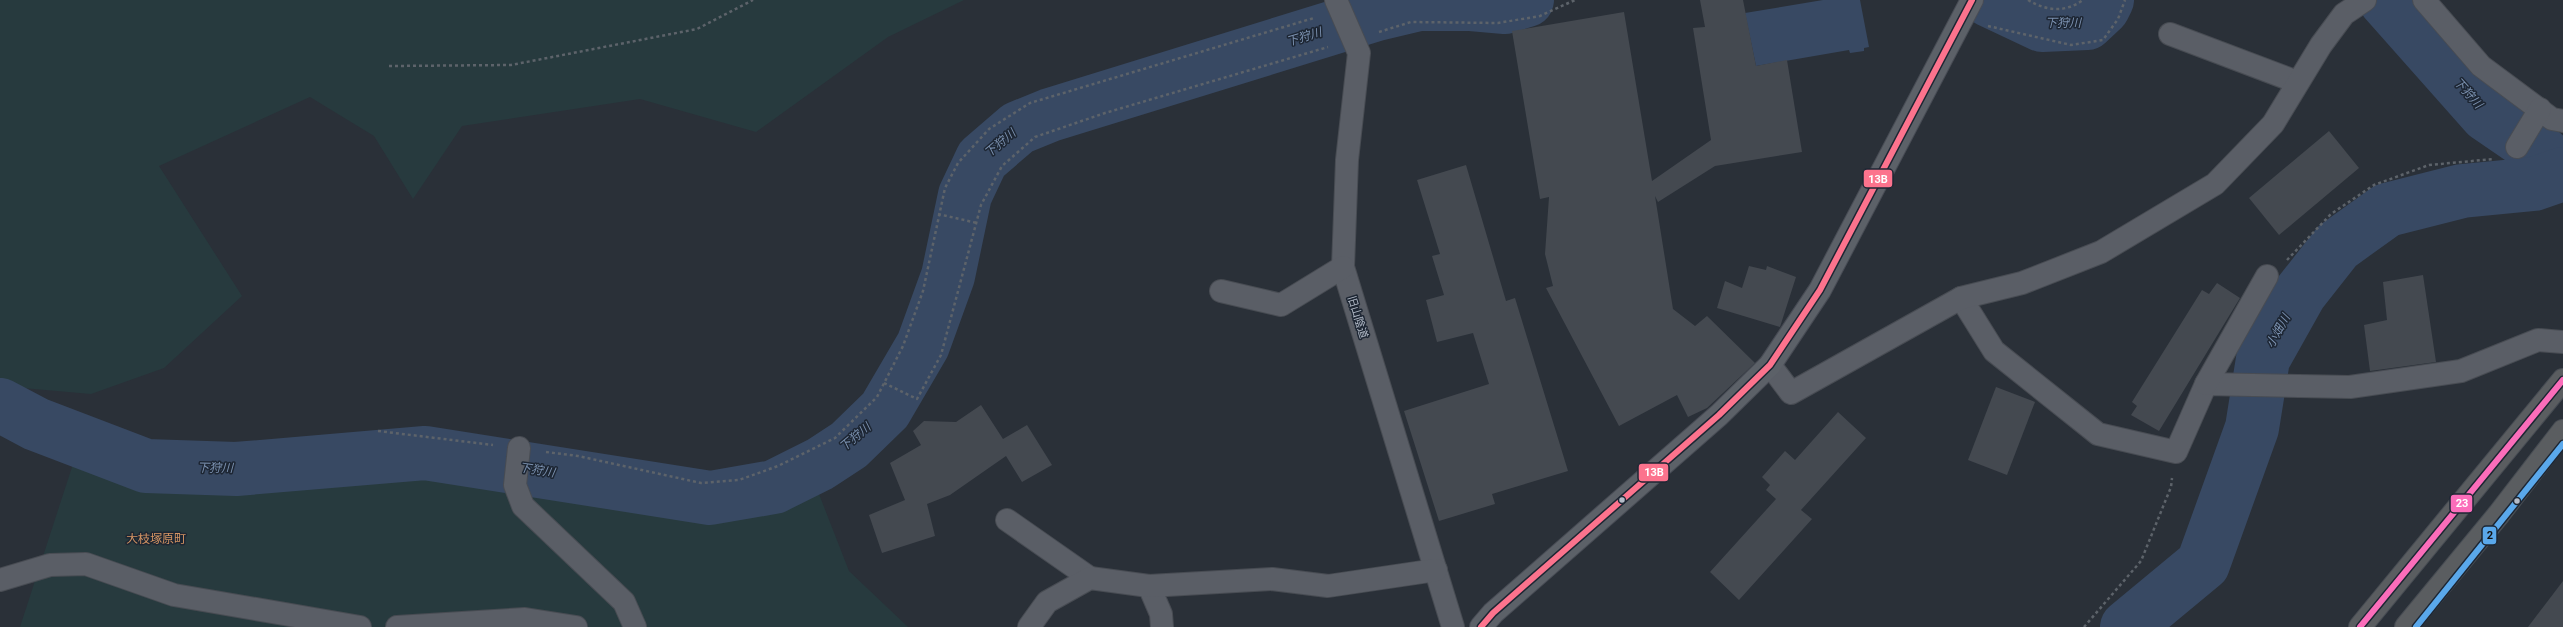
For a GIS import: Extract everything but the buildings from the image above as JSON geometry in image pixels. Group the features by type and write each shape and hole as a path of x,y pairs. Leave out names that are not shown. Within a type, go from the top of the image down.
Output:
{"highway":[{"path":"2360,627 2563,380"},
{"path":"2406,627 2499,514 2563,431"}],"main road":[{"path":"1481,627 1493,613 1720,415 1770,365 1820,290 1969,6"}],"street":[{"path":"1770,365 1791,393 1961,298 2022,282 2101,252 2215,184 2273,124 2297,82 2344,14 2365,0"},
{"path":"2424,0 2481,66 2537,115 2563,121"},
{"name":"旧山陰道","path":"1338,5 1359,53 1347,160 1343,267 1453,627"},
{"path":"2170,34 2297,82"},
{"path":"2517,147 2537,115"},
{"path":"1221,291 1281,305 1343,267"},
{"path":"1961,298 1994,351 2098,434 2176,452 2275,272"},
{"path":"2212,385 2316,386 2350,388 2461,371 2538,340 2563,342"},
{"path":"519,449 515,485 523,506 624,602 635,627"},
{"path":"1008,520 1090,578 1149,586 1272,579 1328,586 1436,570"},
{"path":"0,580 50,565 86,564 174,595 360,627"},
{"path":"1028,627 1047,602 1090,578"},
{"path":"1149,586 1161,614 1162,627"},
{"path":"397,627 525,619 576,627"}],"path":[{"path":"389,66 511,65 697,29 753,0"},
{"path":"885,384 916,399 940,355 981,205 1002,166 1035,137 1112,111 1352,38 1411,22 1498,23 1540,16 1576,0"},
{"path":"2028,0 2039,6 2062,10 2083,0"},
{"path":"1969,6 1985,25 2071,45 2103,40 2118,19 2125,0"},
{"path":"378,431 578,456 701,483 739,480 778,466 835,438 877,397 904,346 923,291 945,188 958,163 989,129 1030,103 1326,14 1338,5"},
{"path":"2275,272 2331,214 2374,184 2429,165 2492,160 2517,147"},
{"path":"940,214 975,223"},
{"path":"2084,627 2141,561 2171,487 2176,452"}],"green space":[{"path":"0,0 964,0 888,37 756,132 640,99 462,126 413,199 374,136 310,97 159,166 242,296 164,368 91,394 0,386"},
{"path":"73,464 817,489 849,571 908,627 20,627"}],"water":[{"path":"1823,0 1860,0 1869,47 1864,48 1864,51 1850,53 1849,50 1756,66 1745,13"}],"waterway":[{"name":"下狩川","path":"0,405 36,424 146,466 236,469 425,453 710,498 774,487 820,464 849,445 885,410 923,345 948,276 965,195 982,159 1018,128 1050,115 1377,14 1419,4 1471,4 1505,7 1527,0"},
{"name":"下狩川","path":"1989,0 2042,25 2087,23 2103,8 2107,0"},
{"name":"下狩川","path":"2385,0 2487,115 2541,152 2563,172"},
{"name":"小畑川","path":"2127,627 2203,564 2252,428 2263,359 2300,293 2337,246 2387,210 2462,191 2534,184 2563,174"}],"transit line":[{"name":"13B","path":"1481,627 1493,613 1719,415 1770,365 1820,290 1972,0"},
{"name":"23","path":"2360,627 2563,380"},
{"name":"2","path":"2416,627 2563,444"}],"district":[{"name":"大枝塚原町","path":"156,539"}]}
